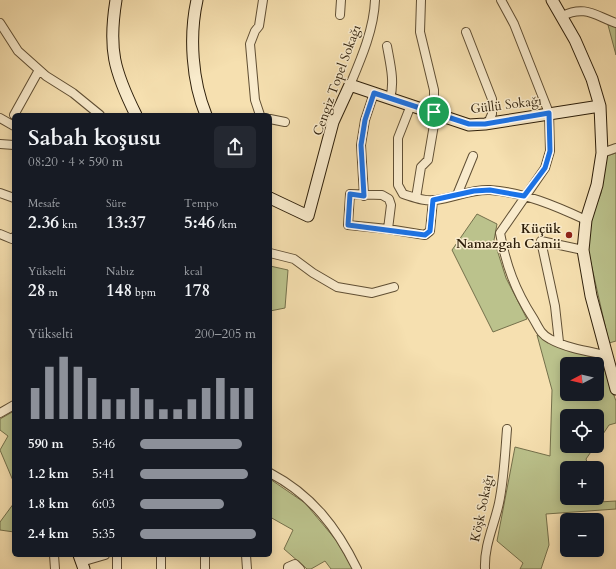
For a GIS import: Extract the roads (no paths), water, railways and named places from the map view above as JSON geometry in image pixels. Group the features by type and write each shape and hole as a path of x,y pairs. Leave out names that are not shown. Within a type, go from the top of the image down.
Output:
{"street":[{"path":"116,0 112,40 114,63 125,94 135,113"},
{"path":"197,0 193,16 194,66 202,106 205,113"},
{"path":"259,113 255,100 250,44 255,31 259,26 263,0"},
{"path":"340,0 340,15"},
{"name":"Cengiz Topel Sokağı","path":"272,199 308,216 334,122 361,59 375,10 375,0"},
{"path":"416,198 420,167 428,160 435,113 434,90 420,32 421,0"},
{"path":"500,0 514,24 526,60 549,113 550,151 545,168 524,196 500,233 506,264 523,303 538,330 550,339 573,347 606,355"},
{"path":"555,1 592,79 600,106 602,154 597,185 586,220 584,250 591,296 616,390"},
{"path":"562,16 573,11 584,10 616,23"},
{"path":"0,24 18,50 39,70 73,93 98,113"},
{"path":"466,32 473,53 486,80 492,99 492,114 488,123"},
{"path":"388,46 392,76 392,92 390,98"},
{"path":"17,113 39,70"},
{"name":"Güllü Sokağı","path":"350,85 469,124 488,123 600,106"},
{"path":"364,196 361,145 365,120 374,93"},
{"path":"411,105 398,138 398,186 403,194 416,198 433,200 474,191 490,190 524,196 556,206 586,220"},
{"path":"0,118 12,120"},
{"path":"272,119 285,122"},
{"path":"0,144 12,144"},
{"path":"602,154 616,148"},
{"path":"457,195 473,156"},
{"path":"0,193 12,197"},
{"path":"388,230 391,205 390,200 382,195 364,196 350,194 348,225 425,235 430,231 433,200"},
{"path":"0,234 12,239"},
{"path":"559,342 555,306 541,241 584,250"},
{"path":"272,254 294,259 313,273 337,287 372,293 394,287"},
{"path":"0,413 12,406"},
{"name":"Köşk Sokağı","path":"486,569 488,540 497,514 501,490 507,429"},
{"path":"272,474 294,488 326,517 342,538 357,569"},
{"path":"54,557 55,569"},
{"path":"81,562 98,557"},
{"path":"117,557 118,569"},
{"path":"161,557 161,569"},
{"path":"205,557 205,569"},
{"path":"246,557 247,569"},
{"path":"288,569 288,567 295,564 300,569"}],"place":[{"name":"Küçük Namazgah Camii","path":"569,235"}]}
